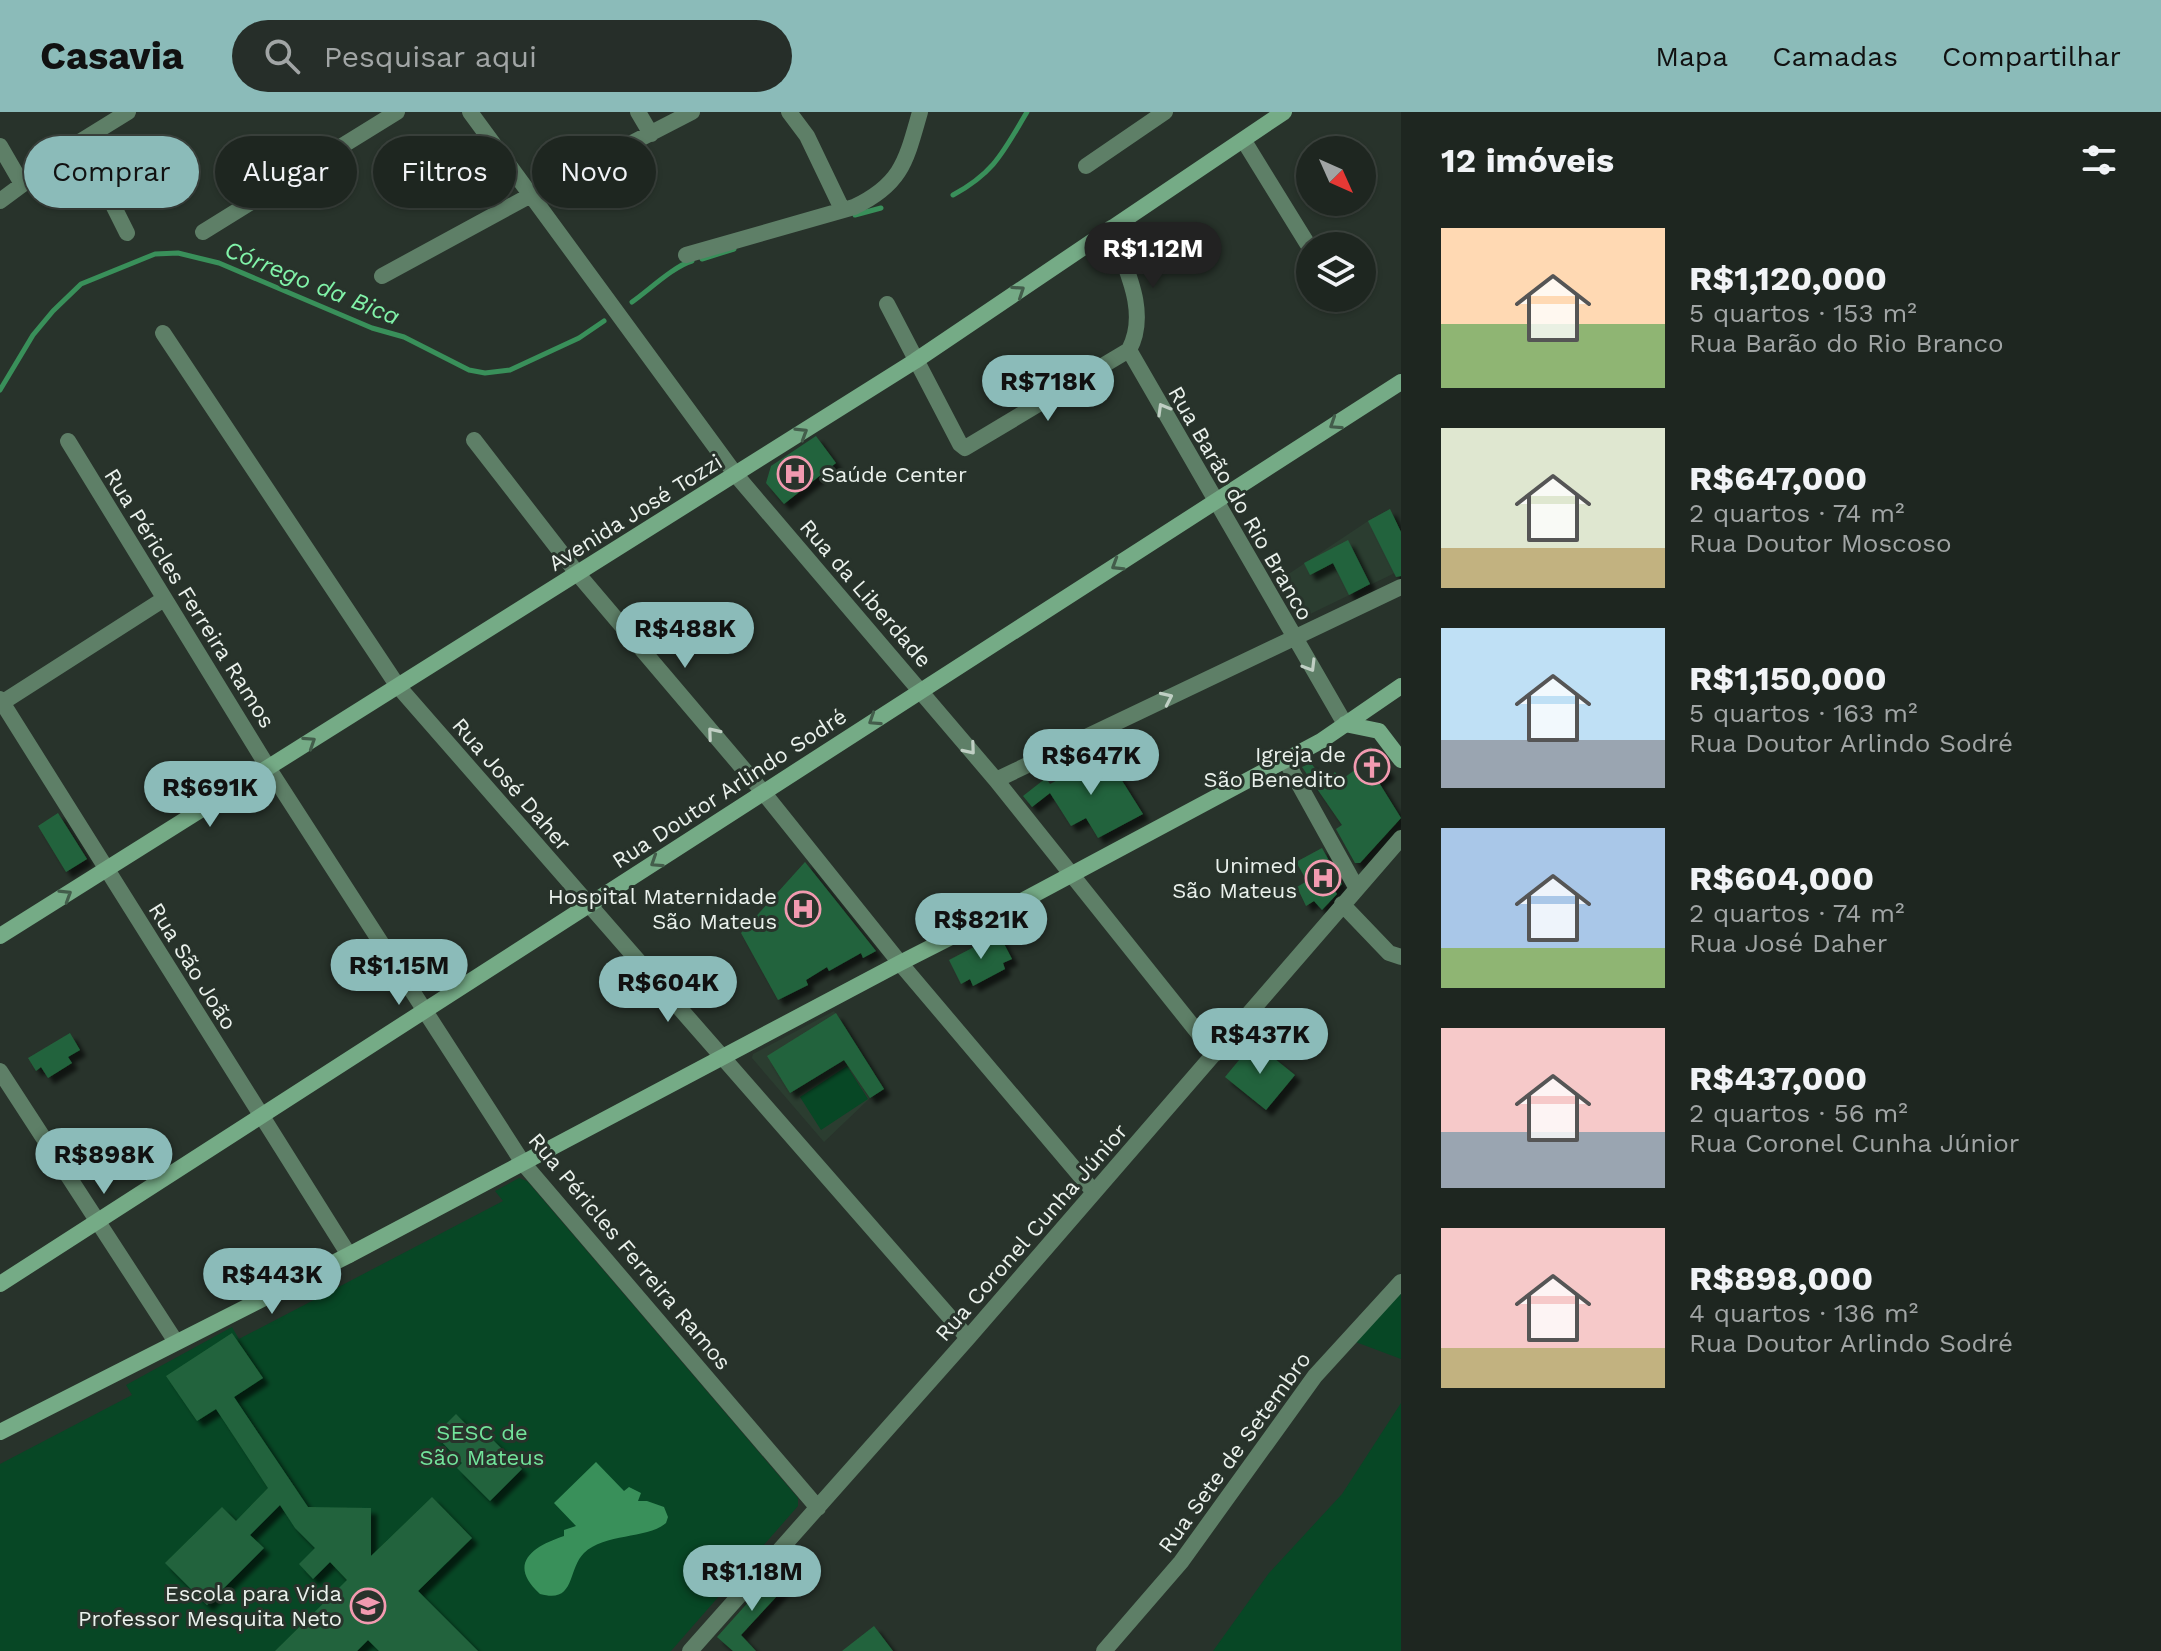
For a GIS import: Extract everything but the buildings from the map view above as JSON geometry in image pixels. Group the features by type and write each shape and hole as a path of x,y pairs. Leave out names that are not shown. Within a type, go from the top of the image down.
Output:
{"street":[{"path":"86,136 103,118 128,112"},
{"path":"203,232 397,112"},
{"name":"Rua da Liberdade","path":"470,112 736,475 996,780 1215,1054"},
{"path":"638,112 651,134"},
{"path":"382,276 692,112"},
{"path":"789,112 807,136 842,209"},
{"path":"686,255 869,199 890,184 907,157 920,112"},
{"path":"1086,166 1165,112"},
{"name":"Avenida José Tozzi","path":"0,936 915,361 1284,112"},
{"path":"1244,141 1300,232"},
{"path":"0,146 22,184 0,201"},
{"path":"114,208 127,233"},
{"path":"887,304 962,447 970,447 1129,350 1135,340 1138,313 1111,228"},
{"name":"Rua José Daher","path":"163,333 397,685 968,1338"},
{"name":"Rua Barão do Rio Branco","path":"1129,350 1345,724"},
{"name":"Rua Doutor Arlindo Sodré","path":"0,1284 1401,382"},
{"path":"474,440 577,573 1094,1192"},
{"name":"Rua Péricles Ferreira Ramos","path":"68,441 269,769 523,1163 818,1508"},
{"path":"996,780 1401,587"},
{"path":"1,702 164,599"},
{"path":"0,1432 349,1255 1071,875 1285,759 1401,686"},
{"path":"1378,699 1376,716 1379,731 1401,760"},
{"name":"Rua São João","path":"1,702 349,1255"},
{"path":"1345,724 1379,731"},
{"path":"1285,759 1356,887"},
{"name":"Rua Coronel Cunha Júnior","path":"690,1651 968,1338 1401,838"},
{"path":"1342,904 1389,953 1401,957"},
{"path":"0,1071 176,1342"},
{"name":"Rua Sete de Setembro","path":"1104,1651 1181,1562 1315,1376 1401,1282"}],"shaded area":[{"path":"1390,509 1401,532 1401,570 1304,617 1295,614 1278,581"},
{"path":"834,1011 884,1089 870,1098 824,1142 752,1058 753,1054"},
{"path":"596,1462 624,1491 629,1487 641,1493 638,1501 664,1507 668,1517 666,1523 649,1532 593,1547 579,1560 565,1590 552,1596 540,1594 525,1573 528,1557 543,1545 564,1536 564,1530 576,1526 554,1503"}],"green space":[{"path":"847,1066 868,1099 821,1130 800,1097"},
{"name":"SESC de São Mateus","path":"519,1178 527,1181 798,1498 798,1506 671,1651 0,1651 0,1464 132,1395 126,1385 232,1327 239,1339 503,1201 495,1191"},
{"path":"1401,1288 1401,1359 1353,1341"},
{"path":"1401,1403 1401,1651 1213,1651 1269,1573 1342,1494"}],"waterway":[{"name":"Córrego da Bica","path":"953,195 989,169 1027,112"},
{"name":"Córrego da Bica","path":"855,215 881,208"},
{"name":"Córrego da Bica","path":"702,259 734,249"},
{"name":"Córrego da Bica","path":"0,390 33,335 81,284 155,254 178,253 219,263 372,328 404,337 469,370 485,373 510,370 579,338 604,321"},
{"name":"Córrego da Bica","path":"632,302 670,273 692,261"}],"place":[{"name":"Saúde Center","path":"795,474"},
{"name":"Igreja de São Benedito","path":"1372,767"},
{"name":"Unimed São Mateus","path":"1323,878"},
{"name":"Hospital Maternidade São Mateus","path":"803,909"},
{"name":"Escola para Vida Professor Mesquita Neto","path":"368,1606"}]}
